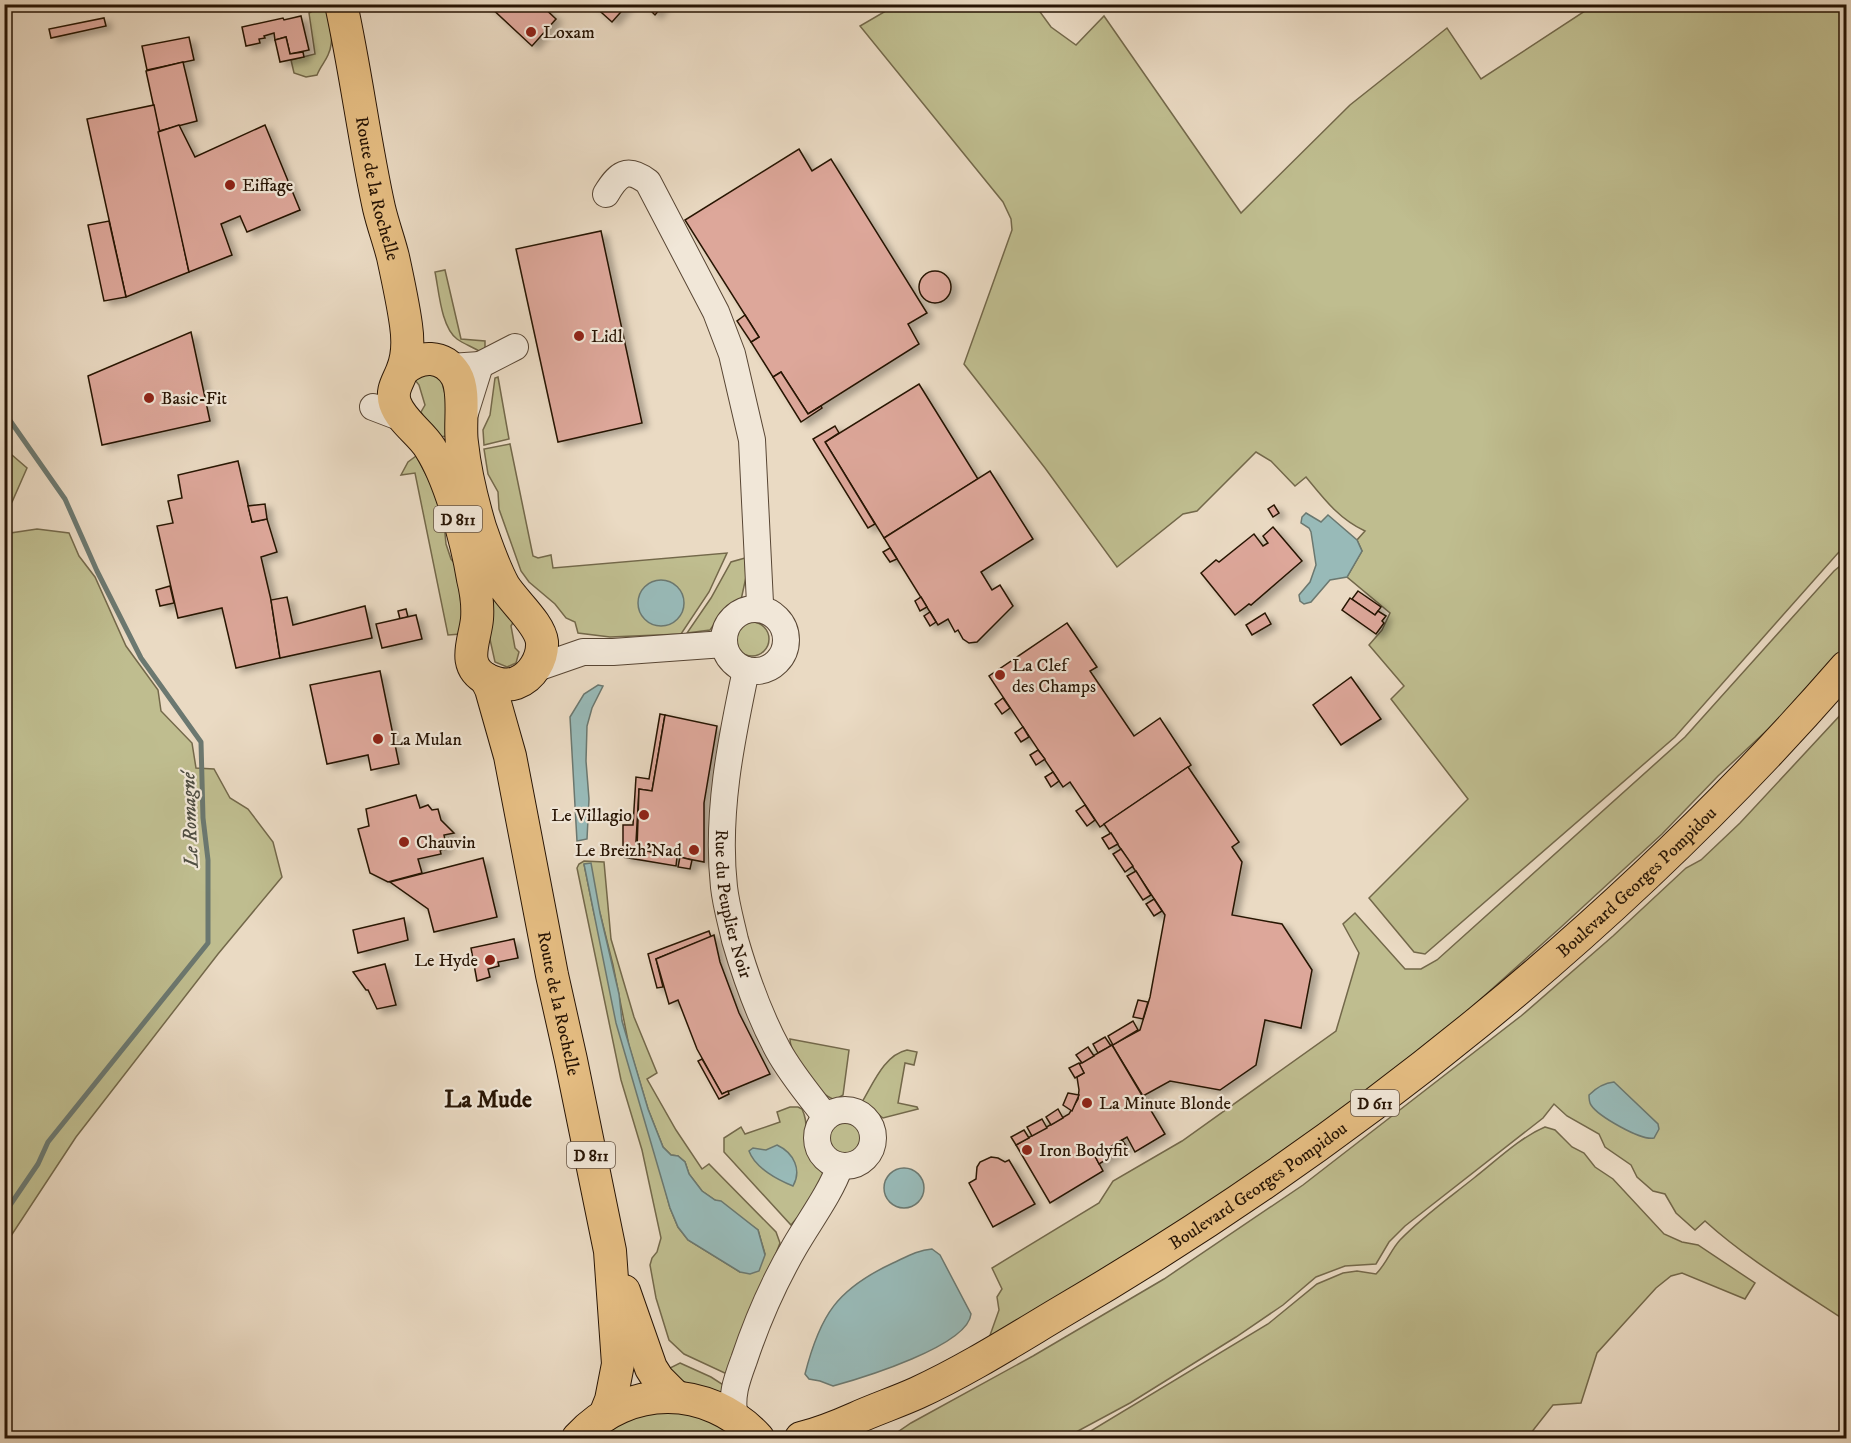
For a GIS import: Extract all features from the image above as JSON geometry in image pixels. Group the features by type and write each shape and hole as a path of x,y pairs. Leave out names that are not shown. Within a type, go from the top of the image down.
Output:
{"main road":[{"name":"Route de la Rochelle","path":"341,4 355,68 364,135 379,209 393,256 406,327 406,355 395,403 423,438 437,462 468,553 477,616 471,642 471,659 475,669 486,679 510,756 552,975 610,1251 618,1364 616,1384 605,1415"},
{"name":"Route de la Rochelle","path":"357,4 427,331 457,364 460,428 470,491 490,556 503,584 541,634 543,646 540,659 529,674 514,709 510,756"},
{"path":"399,379 410,363 426,358 457,364"},
{"name":"Boulevard Georges Pompidou","path":"813,1435 942,1381 1128,1273 1241,1200 1334,1134 1472,1027 1614,904 1748,773 1846,667"},
{"path":"486,679 506,685 529,674"},
{"name":"Boulevard Georges Pompidou","path":"865,1438 1040,1338 1190,1247 1294,1177 1415,1086 1488,1028 1622,911 1727,810 1846,684"},
{"name":"Route de la Rochelle","path":"610,1251 651,1368 676,1397"},
{"path":"578,1438 605,1415 621,1406 658,1397 676,1397 717,1408 735,1418 758,1438"}],"street":[{"path":"606,194 615,178 627,173 638,175 648,182 716,312 732,354 752,440 758,609"},
{"path":"457,364 515,347"},
{"path":"758,609 772,614 782,625 785,632 785,648 772,666 760,671 746,670 731,661 724,644 724,635 732,619 740,613 758,609"},
{"path":"536,625 583,652"},
{"path":"529,674 583,652 724,644"},
{"name":"Rue du Peuplier Noir","path":"746,670 724,794 723,871 726,904 740,957 759,1012 779,1051 826,1117"},
{"path":"841,1110 850,1110 864,1116 872,1129 873,1138 871,1148 859,1162 849,1166 840,1166 824,1157 819,1150 817,1132 826,1117 841,1110"},
{"path":"735,1418 732,1408 733,1395 754,1330 794,1248 823,1200 840,1166"}],"shaded area":[{"path":"316,5 322,5 328,14 331,43 328,55 317,75 306,77 294,73 291,60 315,54 309,13"},
{"path":"896,5 1035,5 1051,27 1076,45 1104,16 1241,213 1350,105 1447,28 1481,79 1594,5 1846,5 1846,547 1838,553 1675,737 1425,954 1414,952 1369,898 1468,799 1391,699 1404,686 1369,645 1382,630 1390,613 1347,577 1362,551 1357,540 1365,531 1347,521 1306,477 1295,486 1271,461 1256,452 1197,511 1183,514 1117,567 1045,468 964,364 1012,230 1011,219 1003,202 860,26"},
{"path":"445,270 461,339 485,341 485,349 482,353 457,339 447,326 435,272"},
{"path":"430,372 441,379 449,409 451,436 434,437 421,412 425,405 419,385 415,380"},
{"path":"498,377 509,439 484,445 483,430 490,415 495,378"},
{"path":"510,444 533,556 538,558 551,555 553,568 727,553 709,592 681,634 610,637 578,633 575,622 566,618 555,604 529,582 521,571 499,509 498,492 488,474 484,449"},
{"path":"5,449 27,468 12,502 5,510"},
{"path":"416,456 432,486 444,523 446,544 451,559 457,566 461,604 470,603 461,634 448,635 415,473 401,475 408,462"},
{"path":"37,529 69,533 79,556 95,577 126,646 158,690 161,711 192,743 196,768 214,769 230,798 248,809 273,842 282,877 218,954 76,1137 5,1245 4,534"},
{"path":"745,558 746,577 741,600 723,612 710,630 687,633 711,598 731,562"},
{"path":"1846,561 1846,648 1778,720 1718,776 1662,834 1560,928 1404,1068 1294,1150 988,1341 999,1310 997,1297 1002,1289 992,1268 1099,1203 1113,1181 1182,1141 1336,1031 1359,953 1343,924 1355,913 1405,969 1421,969 1437,960 1685,737 1834,571"},
{"path":"499,594 514,621 511,626 515,648 519,652 516,663 507,667 495,662 485,617 483,597"},
{"path":"752,622 764,627 769,639 764,651 752,656 740,651 735,639 740,627"},
{"path":"1846,709 1846,1321 1756,1261 1705,1221 1695,1230 1676,1213 1665,1194 1653,1191 1637,1177 1631,1165 1605,1147 1599,1134 1567,1116 1554,1104 1543,1118 1405,1226 1389,1242 1376,1264 1345,1266 1316,1277 1283,1305 1236,1337 1130,1403 1065,1438 889,1438 911,1423 1033,1356 1164,1279 1303,1185 1521,1016 1613,936 1686,868 1701,860 1740,823"},
{"path":"584,861 604,862 611,939 634,1017 657,1073 647,1079 676,1130 702,1169 709,1164 776,1232 780,1243 729,1375 684,1354 669,1340 656,1298 650,1265 661,1238 642,1150 621,1080 577,868","holes":["584,864 600,913 629,1046 648,1109 663,1147 671,1155 678,1156 685,1162 689,1174 702,1191 758,1230 765,1254 740,1272 688,1240 678,1227 670,1208 594,913"]},
{"path":"790,1039 849,1050 843,1095 835,1100 823,1093 798,1060"},
{"path":"907,1050 917,1052 914,1065 905,1063 898,1103 918,1109 883,1118 862,1102 886,1064 899,1053"},
{"path":"790,1107 802,1109 811,1160 827,1172 791,1225 724,1152 724,1138 741,1127 745,1134 780,1122 777,1112"},
{"path":"845,1120 858,1125 863,1138 858,1151 845,1156 832,1151 827,1138 832,1125"},
{"path":"1545,1127 1555,1130 1572,1147 1584,1153 1595,1167 1613,1179 1664,1234 1682,1242 1698,1245 1755,1283 1745,1299 1682,1273 1671,1276 1656,1288 1597,1353 1581,1403 1553,1405 1527,1438 1079,1438 1268,1324 1317,1284 1343,1273 1357,1271 1376,1274 1400,1240 1417,1223 1517,1143"},
{"path":"680,1363 725,1386 721,1395 685,1383 668,1369"},
{"path":"692,1412 741,1438 594,1438 641,1413"}],"water":[{"path":"1306,513 1321,522 1328,515 1357,540 1362,551 1347,577 1330,580 1311,602 1304,604 1300,601 1299,595 1310,582 1316,565 1311,532 1301,523"},
{"path":"661,580 677,587 684,603 677,619 661,626 645,619 638,603 645,587"},
{"path":"598,685 603,686 592,708 587,726 586,761 589,799 587,839 577,841 570,717 584,694"},
{"path":"591,863 619,994 622,1021 648,1109 663,1147 671,1155 678,1156 685,1162 689,1174 702,1191 715,1200 721,1201 758,1230 765,1255 759,1271 750,1274 740,1272 688,1240 678,1227 670,1208 616,1023 584,864"},
{"path":"1614,1082 1658,1124 1659,1129 1654,1138 1640,1136 1620,1127 1591,1105 1589,1095 1594,1090 1606,1083"},
{"path":"777,1145 792,1157 795,1163 797,1174 793,1186 762,1168 749,1151 753,1148 766,1150"},
{"path":"904,1168 912,1169 918,1174 923,1180 923,1196 918,1202 912,1207 904,1208 896,1207 890,1202 885,1196 884,1188 885,1180 890,1174 896,1169"},
{"path":"932,1249 940,1255 971,1314 965,1326 952,1338 934,1349 866,1376 833,1386 809,1379 805,1374 817,1335 834,1306 845,1294 874,1273 912,1254"}],"building":[{"name":"Loxam","path":"487,4 540,4 556,19 532,46"},
{"path":"592,4 628,4 612,22"},
{"path":"644,4 664,4 655,15"},
{"path":"301,16 309,50 290,54 286,37 275,40 274,33 259,39 260,43 246,46 242,27"},
{"path":"104,18 106,26 51,38 49,29"},
{"path":"189,37 194,60 147,70 142,46"},
{"path":"286,37 290,54 303,52 304,57 280,62 275,40"},
{"path":"183,62 197,121 159,131 146,71"},
{"path":"154,105 189,272 126,297 87,119"},
{"name":"Eiffage","path":"179,125 195,157 265,125 300,210 247,232 240,216 221,224 232,255 189,272 158,132"},
{"path":"799,149 812,171 831,159 927,313 908,324 919,344 808,414 781,372 773,377 751,342 759,337 685,220"},
{"path":"109,221 126,297 104,301 88,225"},
{"name":"Lidl","path":"601,231 642,423 558,442 516,249"},
{"path":"935,271 946,276 951,287 946,298 935,303 924,298 919,287 924,276"},
{"path":"745,315 759,337 751,342 737,321"},
{"name":"Basic-Fit","path":"191,332 210,421 102,445 88,376"},
{"path":"781,372 808,414 821,406 822,408 801,422 773,377"},
{"path":"919,384 978,479 884,538 825,442"},
{"path":"835,426 839,433 825,442 875,524 868,528 813,439"},
{"path":"238,461 252,522 267,519 277,552 261,557 271,600 280,658 236,668 222,608 178,618 157,526 173,523 168,501 182,498 178,475"},
{"path":"990,471 1033,539 981,572 992,590 1000,585 1013,606 977,642 969,643 963,639 958,630 955,632 948,619 938,625 884,538"},
{"path":"265,504 267,519 252,522 248,506"},
{"path":"1274,505 1279,513 1273,517 1268,509"},
{"path":"1273,527 1302,561 1251,605 1249,604 1235,615 1201,573 1216,560 1219,562 1254,534 1263,546 1268,543 1263,536"},
{"path":"890,548 897,559 890,562 883,552"},
{"path":"170,586 174,603 160,606 156,590"},
{"path":"1358,591 1381,607 1375,615 1352,599"},
{"path":"287,597 293,625 365,606 372,638 280,658 271,600"},
{"path":"921,597 927,607 920,611 915,601"},
{"path":"1350,598 1375,615 1378,611 1386,616 1376,634 1342,610"},
{"path":"406,609 408,617 400,619 398,611"},
{"path":"930,612 936,622 930,626 924,616"},
{"path":"1265,613 1271,624 1252,635 1246,625"},
{"path":"416,615 422,639 382,648 376,624"},
{"path":"1067,623 1097,667 1090,671 1134,736 1160,718 1191,765 1100,827 1070,782 1063,787 989,676"},
{"path":"380,671 399,764 371,770 368,755 327,764 310,685"},
{"path":"1351,677 1381,719 1341,745 1313,705"},
{"path":"1003,698 1010,708 1002,714 995,704"},
{"path":"660,714 665,715 652,791 639,789 636,842 637,849 677,857 676,866 623,857 623,825 633,825 636,777 649,779"},
{"path":"665,715 717,726 704,803 704,862 637,849 639,789 652,791"},
{"path":"1023,727 1029,737 1021,742 1015,733"},
{"path":"1038,750 1045,759 1036,765 1030,755"},
{"path":"1188,767 1239,842 1232,847 1242,862 1232,915 1282,924 1312,970 1301,1028 1265,1020 1256,1065 1220,1090 1170,1081 1143,1096 1112,1045 1140,1030 1150,997 1165,915 1104,824"},
{"path":"1053,772 1059,781 1051,787 1045,777"},
{"name":"Chauvin","path":"416,795 420,808 428,805 432,810 438,809 441,820 454,833 444,835 447,849 440,850 441,854 418,859 422,873 388,882 370,873 358,829 369,826 366,809"},
{"path":"1085,805 1095,820 1087,826 1076,811"},
{"path":"1111,833 1118,844 1109,849 1102,838"},
{"path":"1121,849 1133,866 1125,872 1113,854"},
{"path":"680,857 692,860 690,869 678,867"},
{"path":"483,858 497,917 434,932 428,909 390,882"},
{"path":"1136,871 1151,895 1143,900 1127,876"},
{"path":"1154,899 1162,911 1154,916 1146,904"},
{"path":"404,918 408,940 358,953 353,930"},
{"path":"709,931 711,937 656,959 663,987 657,988 648,954"},
{"path":"714,935 720,962 739,1013 770,1074 722,1094 697,1049 678,1000 669,1004 656,959"},
{"name":"Le Hyde","path":"514,939 518,958 498,962 499,966 488,969 490,977 477,981 471,948"},
{"path":"385,964 396,1005 377,1009 368,990 353,972"},
{"path":"1138,1000 1148,1002 1143,1019 1133,1017"},
{"path":"1133,1021 1138,1030 1113,1045 1108,1036"},
{"path":"1105,1037 1111,1046 1098,1053 1093,1044"},
{"path":"1112,1045 1165,1134 1135,1152 1127,1137 1095,1156 1103,1171 1050,1203 1016,1145 1069,1114 1078,1099 1077,1077 1084,1073 1079,1064"},
{"path":"1088,1047 1094,1056 1082,1063 1076,1055"},
{"path":"702,1059 722,1094 728,1091 729,1094 719,1099 698,1061"},
{"path":"1079,1063 1084,1073 1075,1078 1069,1068"},
{"path":"1068,1093 1079,1095 1072,1111 1063,1105"},
{"path":"1058,1109 1063,1118 1051,1125 1046,1117"},
{"path":"1042,1119 1047,1128 1032,1136 1027,1127"},
{"path":"1024,1130 1029,1138 1016,1145 1011,1137"},
{"path":"1122,1140 1127,1147 1099,1164 1095,1156"},
{"path":"991,1157 1005,1162 1009,1160 1035,1204 993,1227 969,1183 976,1179 980,1162"}],"waterway":[{"name":"Le Romagné","path":"4,412 65,499 97,571 141,658 201,742 203,818 208,860 208,943 48,1142 38,1164 4,1214"},
{"name":"Le Romagné","path":"4,1412 9,1438"}],"place":[{"name":"Loxam","path":"531,32"},
{"name":"Eiffage","path":"230,185"},
{"name":"Lidl","path":"579,336"},
{"name":"Basic-Fit","path":"149,398"},
{"name":"La Clef des Champs","path":"1000,675"},
{"name":"La Mulan","path":"378,739"},
{"name":"Le Villagio","path":"644,815"},
{"name":"Chauvin","path":"404,842"},
{"name":"Le Breizh'Nad","path":"694,850"},
{"name":"Le Hyde","path":"490,960"},
{"name":"La Minute Blonde","path":"1087,1103"},
{"name":"Iron Bodyfit","path":"1027,1150"}],"district":[{"name":"La Mude","path":"488,1099"}]}
